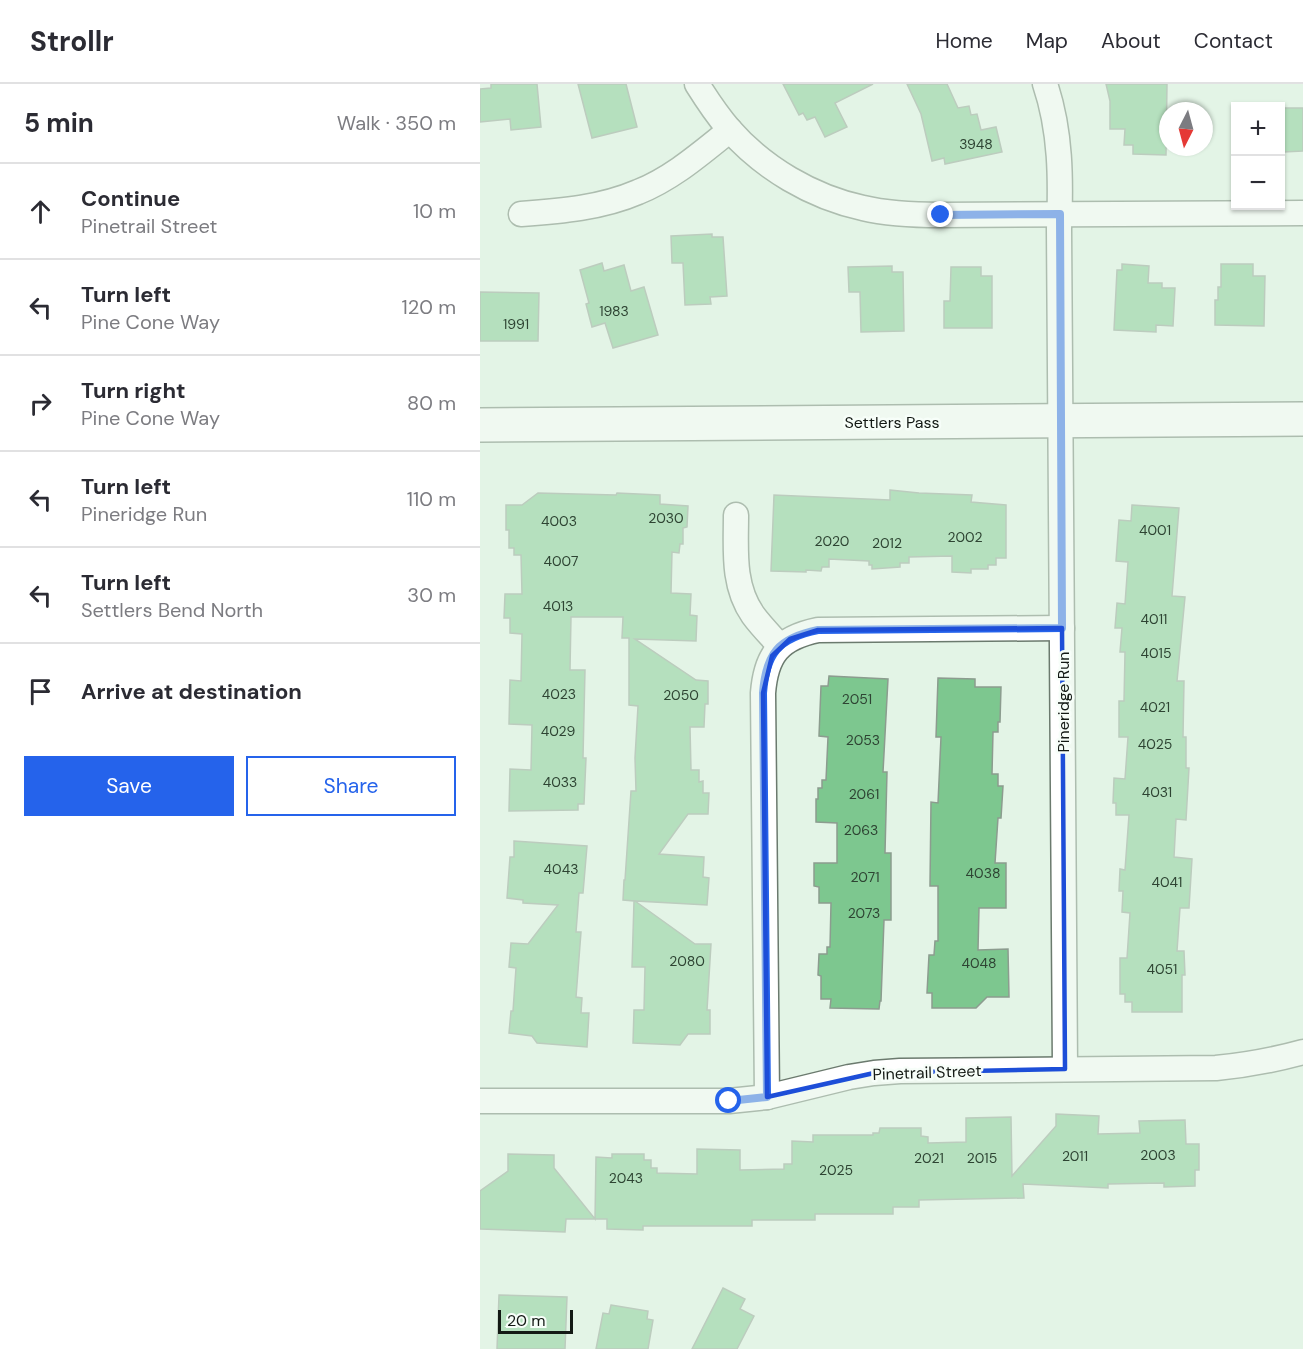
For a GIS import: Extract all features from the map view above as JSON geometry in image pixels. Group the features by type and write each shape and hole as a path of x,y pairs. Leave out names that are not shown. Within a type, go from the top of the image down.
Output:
{"street":[{"path":"697,84 730,130 766,162 810,190 836,201 863,208 916,215 1303,213"},
{"name":"Pineridge Run","path":"1045,84 1052,104 1061,184 1060,421 1065,1069"},
{"path":"521,214 578,209 639,192 678,170 730,130"},
{"name":"Settlers Pass","path":"480,425 1303,419"},
{"path":"736,515 736,567 744,600 752,614 780,646"},
{"path":"767,1097 763,693 767,667 772,656 790,639 802,633 818,630 1062,628"},
{"name":"Pinetrail Street","path":"480,1101 729,1101 767,1097 874,1072 1216,1068 1276,1060 1303,1052"}],"highlighted area":[{"path":"1062,628 1065,1069 874,1073 767,1097 763,693 772,656 790,639 818,630"}],"building":[{"path":"491,84 537,84 541,127 511,130 510,119 480,122 480,89 491,88"},
{"path":"578,84 626,84 637,127 592,138"},
{"path":"783,84 873,84 835,103 847,127 825,137 815,117 807,120 803,113 799,115"},
{"path":"907,84 947,84 958,108 969,106 971,115 977,114 981,130 996,127 1002,152 945,164 944,158 932,161 921,114"},
{"path":"1106,84 1167,84 1167,102 1159,102 1159,155 1133,154 1133,145 1124,145 1125,129 1110,129 1110,101"},
{"path":"1285,108 1303,108 1303,151 1285,152"},
{"path":"712,234 712,237 723,237 727,296 710,297 711,304 685,305 683,263 672,263 671,236"},
{"path":"602,263 604,271 624,265 631,291 644,287 658,335 613,348 605,323 592,327 586,304 589,303 580,270"},
{"path":"1122,264 1149,266 1148,283 1162,283 1162,288 1175,288 1173,326 1156,325 1156,332 1114,330 1117,270 1122,270"},
{"path":"1221,264 1253,264 1253,276 1265,276 1264,326 1215,325 1215,300 1218,300 1218,287 1221,287"},
{"path":"892,266 892,272 903,272 904,331 861,332 860,292 849,292 848,267"},
{"path":"951,267 981,267 981,276 992,276 992,328 944,328 944,301 950,301"},
{"path":"480,292 539,293 538,341 480,341"},
{"path":"890,490 972,495 971,502 1006,505 1006,558 996,558 996,565 988,565 988,569 971,569 971,573 952,572 952,556 909,557 909,563 900,563 900,567 872,569 869,561 829,559 829,567 822,567 821,571 771,571 774,495 890,500"},
{"path":"538,493 660,495 660,504 688,506 687,527 683,528 683,544 680,544 679,553 672,552 671,593 691,594 690,615 697,616 696,641 635,639 696,680 708,681 708,704 705,704 704,727 690,727 691,770 699,770 699,782 703,781 703,793 709,793 708,814 688,814 659,854 704,857 703,877 709,878 707,905 635,901 695,944 711,944 707,1010 710,1010 710,1034 688,1034 680,1045 633,1043 634,1010 644,1010 645,967 632,967 634,901 623,900 631,791 636,791 638,706 629,705 629,638 622,638 623,617 571,617 570,670 585,670 584,804 578,804 578,810 509,811 510,769 531,770 532,725 509,724 510,680 521,681 522,634 510,633 510,618 504,618 505,594 522,594 521,555 514,555 514,548 509,548 506,505 522,505"},
{"path":"1132,505 1179,508 1172,596 1185,597 1177,681 1184,681 1183,737 1186,737 1186,768 1189,768 1186,820 1176,819 1174,857 1192,859 1189,908 1180,908 1177,951 1184,951 1182,1012 1132,1012 1132,1002 1125,1002 1125,994 1120,994 1120,958 1127,958 1130,913 1122,912 1123,891 1119,891 1120,869 1125,870 1129,815 1116,815 1116,803 1113,803 1114,778 1125,779 1128,737 1119,737 1119,701 1124,701 1125,652 1120,652 1122,628 1115,628 1117,603 1125,604 1128,562 1116,561 1119,520 1131,521"},
{"path":"829,676 888,679 883,772 887,772 885,853 891,853 891,920 884,920 879,1009 830,1008 831,999 821,999 821,976 818,975 819,954 827,954 827,947 830,947 831,903 819,903 819,887 814,886 814,863 837,863 837,823 816,822 818,788 822,788 822,780 826,780 828,737 819,736 821,686 828,686"},
{"path":"938,678 975,679 975,687 1001,687 1000,722 998,722 998,732 993,732 992,774 998,774 998,786 1003,786 995,863 1006,863 1006,908 979,908 978,950 1008,949 1009,997 987,997 976,1008 932,1008 932,993 927,993 929,955 934,955 935,941 938,941 938,886 930,886 931,802 938,803 941,737 936,737"},
{"path":"514,841 587,846 583,893 579,893 576,932 581,932 576,997 582,998 581,1013 589,1013 587,1047 537,1043 532,1036 509,1033 516,968 509,967 511,943 528,944 558,905 523,903 523,900 507,898 510,857 514,857"},
{"path":"1056,1114 1099,1116 1098,1134 1140,1133 1139,1121 1185,1120 1186,1144 1199,1144 1199,1170 1195,1170 1195,1186 1164,1187 1164,1183 1108,1184 1108,1188 1023,1184 1024,1198 919,1200 919,1207 893,1207 893,1214 815,1214 815,1220 752,1220 752,1226 643,1226 643,1230 607,1229 607,1219 595,1219 596,1157 612,1158 612,1154 644,1154 644,1160 651,1160 651,1168 657,1168 657,1173 697,1174 697,1149 740,1150 740,1170 784,1169 784,1164 792,1164 792,1141 813,1142 813,1135 873,1135 873,1133 879,1133 880,1128 921,1128 921,1136 928,1137 928,1143 966,1142 966,1118 1011,1117 1012,1176 1056,1126"},
{"path":"508,1154 554,1155 554,1168 595,1219 566,1219 565,1232 480,1229 480,1191 508,1171"},
{"path":"723,1288 745,1299 740,1309 754,1316 737,1349 692,1349"},
{"path":"499,1295 567,1297 565,1349 497,1349"},
{"path":"611,1305 648,1311 647,1319 653,1320 648,1349 596,1349 603,1313 609,1314"}],"route":[{"path":"729,1101 767,1097 763,693 767,667 772,656 790,639 802,633 818,630 1062,628 1060,214 941,215"}]}
